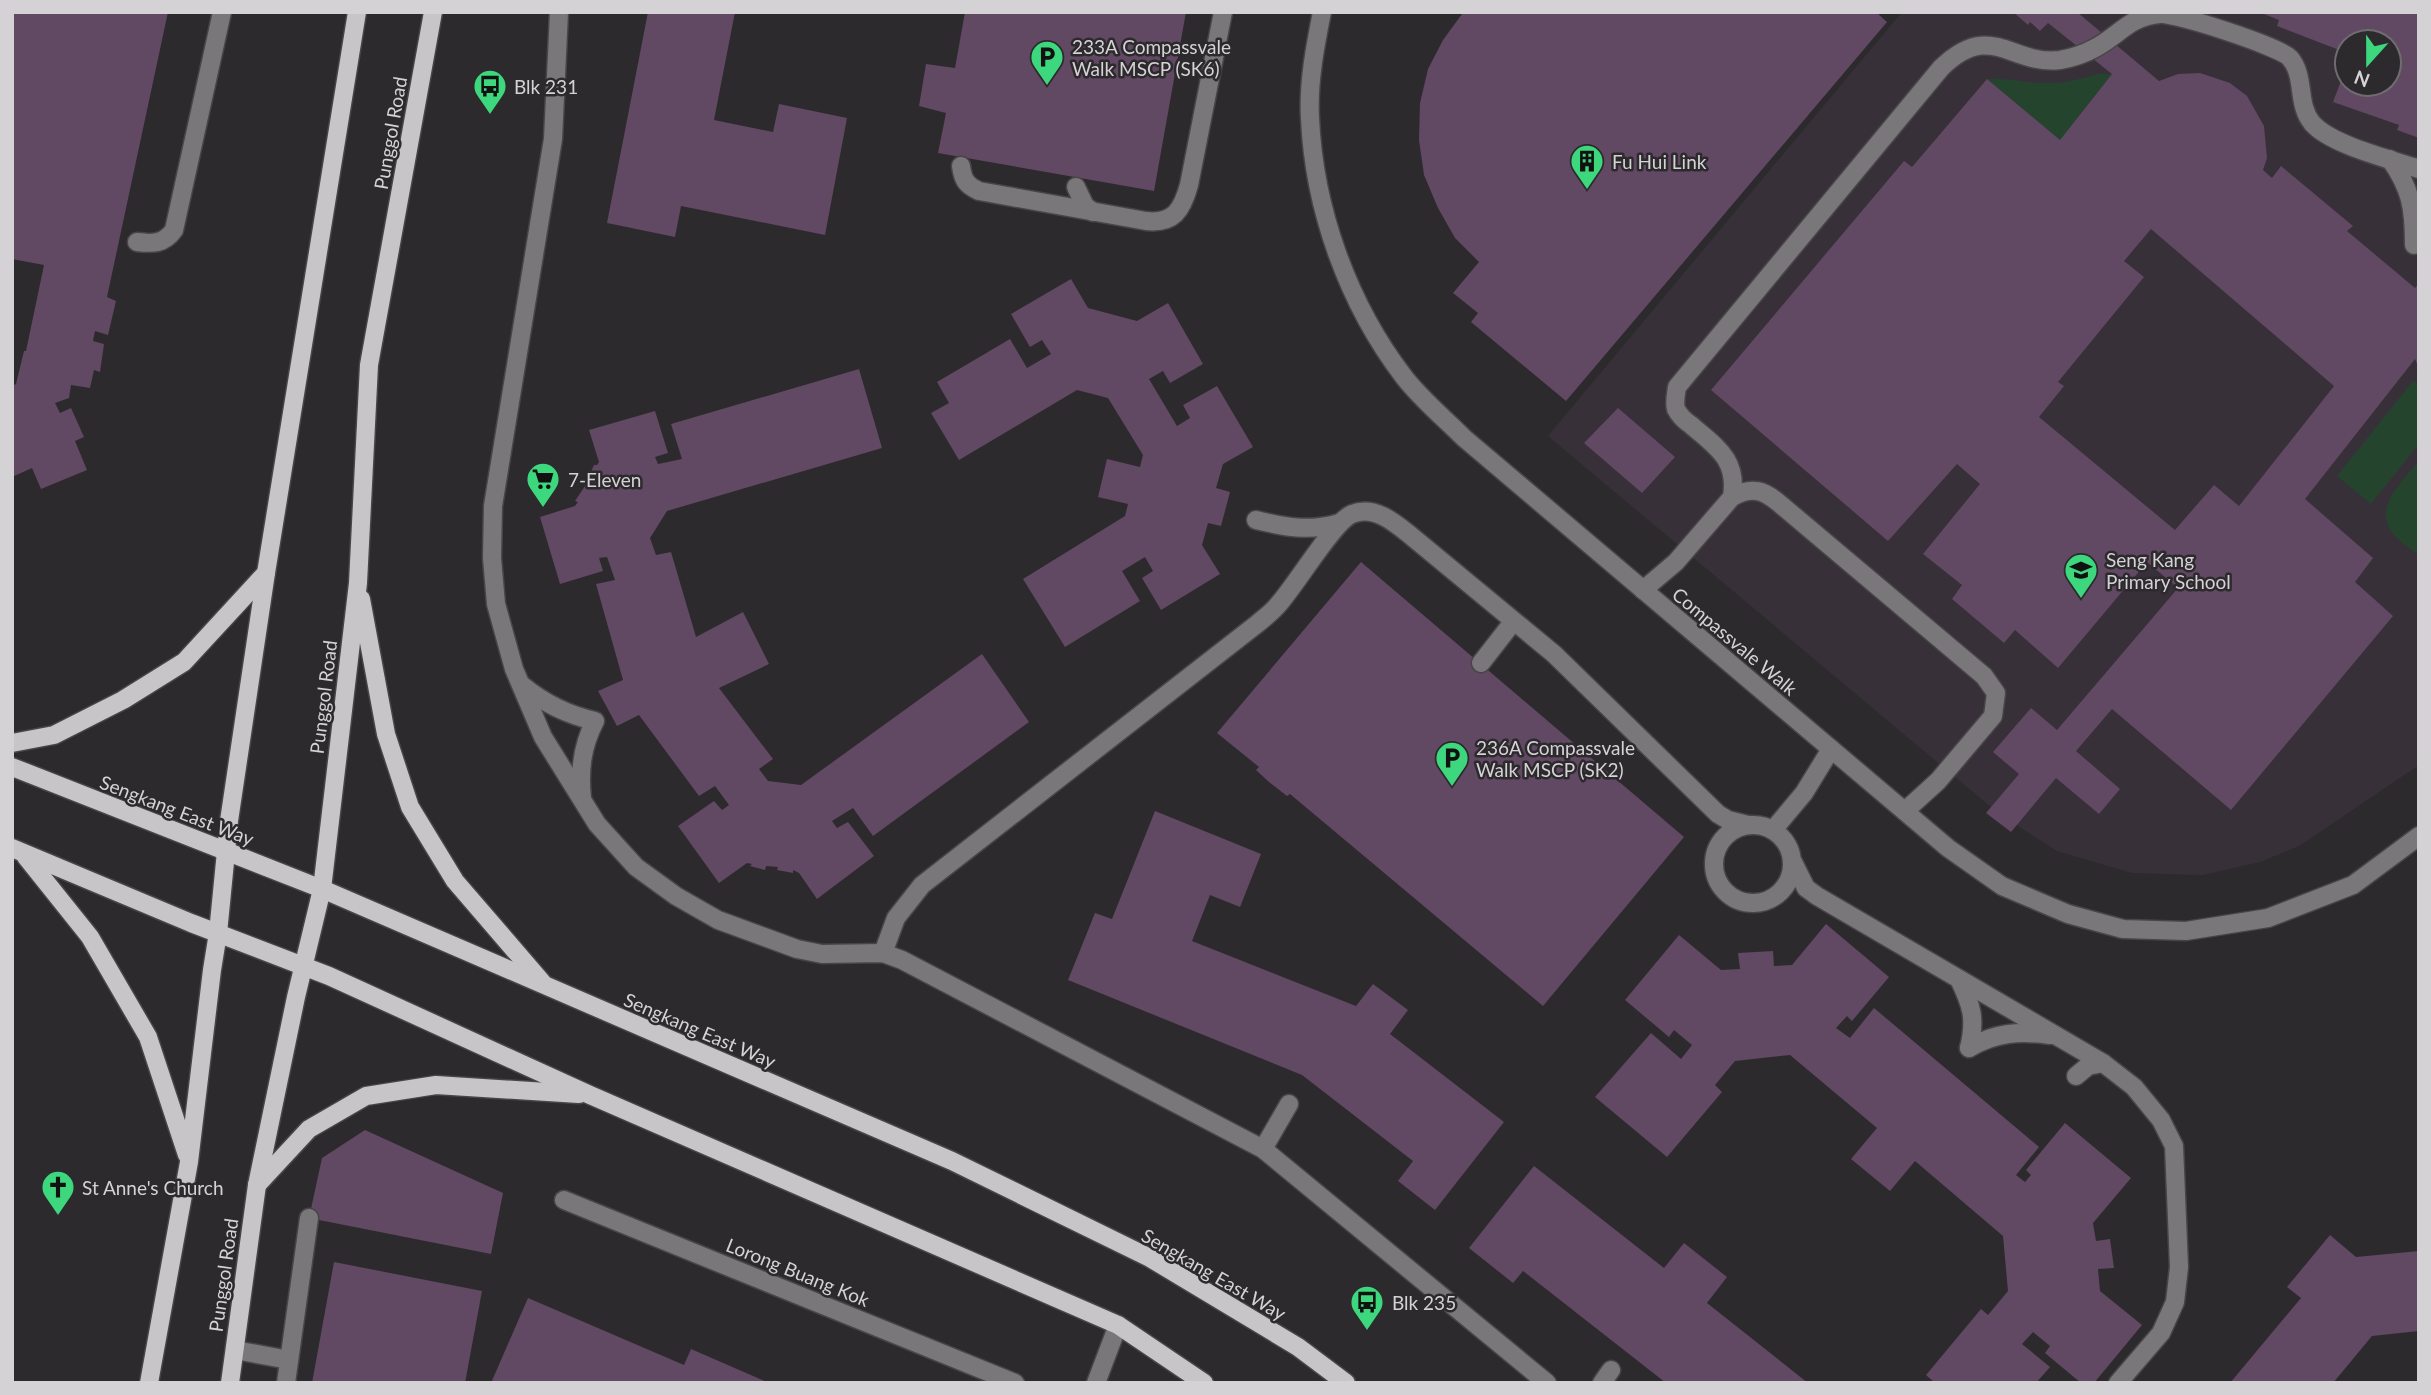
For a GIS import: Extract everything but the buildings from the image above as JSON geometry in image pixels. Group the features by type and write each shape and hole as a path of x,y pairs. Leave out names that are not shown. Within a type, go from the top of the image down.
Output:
{"main road":[{"path":"149,1383 189,1162 212,970 219,933 226,852 266,573 357,12"},
{"name":"Punggol Road","path":"230,1383 257,1185 322,888 358,583 369,365 433,12"},
{"path":"12,743 54,735 123,700 184,662 266,573"},
{"path":"358,583 386,734 410,807 455,881 547,987"},
{"name":"Sengkang East Way","path":"12,767 322,888 952,1161 1150,1258 1298,1347 1346,1383"},
{"path":"18,851 304,965 590,1095 1118,1325 1204,1383"},
{"path":"18,851 90,937 148,1037 189,1162"},
{"path":"257,1185 309,1129 366,1096 436,1085 590,1095"}],"street":[{"path":"137,242 153,244 168,239 174,230 222,12"},
{"path":"559,12 553,139 493,506 492,558 496,604 521,685 543,737 597,824 636,867 676,896 718,920 797,949 822,954 883,953 944,980 1263,1149 1547,1383"},
{"path":"961,166 963,179 970,187 979,191 1158,222 1168,219 1185,201 1223,12"},
{"name":"Compassvale Walk","path":"1322,12 1314,54 1309,116 1315,175 1353,294 1379,341 1405,379 1464,438 1948,848 2002,886 2068,914 2123,929 2186,931 2268,918 2353,885 2419,836"},
{"path":"1732,497 1733,476 1725,455 1683,419 1676,409 1677,387 1923,89 1955,54 1973,47 1994,46 2035,58 2056,60 2075,57 2097,48 2121,28 2143,16 2164,13 2269,47 2289,57 2299,73 2303,109 2313,123 2331,138 2419,169"},
{"path":"2390,159 2403,178 2412,200 2414,245"},
{"path":"1076,187 1085,206 1093,212"},
{"path":"1643,590 1676,562 1732,497 1756,489 1769,494 1984,676 1996,693 1993,716 1938,781 1905,811"},
{"path":"883,953 896,918 922,886 1277,607 1339,523 1353,513 1377,513 1390,519 1553,654 1718,814 1728,820 1748,825"},
{"path":"1256,520 1306,530 1339,523"},
{"path":"1481,663 1513,622"},
{"path":"521,685 538,699 575,717 595,721 585,741 581,762 583,801"},
{"path":"1773,830 1804,793 1832,750"},
{"path":"1793,862 1792,875 1777,895 1766,901 1753,903 1728,895 1714,873 1717,847 1735,828 1761,825 1773,830 1790,849 1793,862 1807,888 1817,896 2103,1063 2134,1087 2161,1120 2174,1146 2179,1267 2175,1302 2161,1333 2118,1383"},
{"path":"1959,979 1973,1011 1969,1048 1984,1039 2016,1032 2057,1036"},
{"path":"2076,1076 2088,1066 2103,1063"},
{"path":"1263,1149 1289,1104"},
{"name":"Lorong Buang Kok","path":"564,1200 1015,1383"},
{"path":"286,1383 309,1218"},
{"path":"1096,1383 1118,1325"},
{"path":"234,1350 289,1360"}],"shaded area":[{"name":"Seng Kang Primary School","path":"1902,12 2419,12 2419,765 2299,846 2260,862 2203,875 2132,873 2057,851 1998,813 1548,436"}],"green space":[{"path":"2097,74 2112,74 2060,140 1987,79 2054,83"},
{"path":"2413,381 2419,385 2419,444 2371,504 2337,476"},
{"path":"2419,461 2419,556 2393,534 2387,524 2386,514 2392,495"}],"place":[{"name":"233A Compassvale Walk MSCP (SK6)","path":"1047,87"},
{"name":"Blk 231","path":"490,116"},
{"name":"Fu Hui Link","path":"1587,191"},
{"name":"7-Eleven","path":"543,509"},
{"name":"Seng Kang Primary School","path":"2081,600"},
{"name":"236A Compassvale Walk MSCP (SK2)","path":"1452,788"},
{"name":"St Anne's Church","path":"58,1217"},
{"name":"Blk 235","path":"1367,1332"}]}
